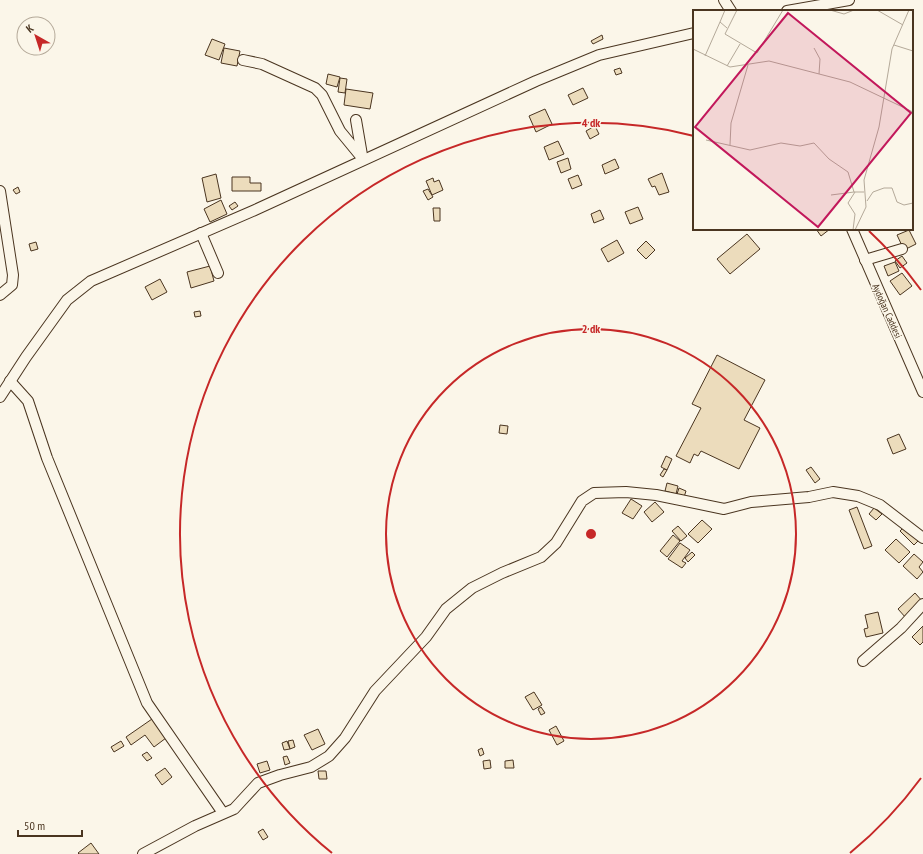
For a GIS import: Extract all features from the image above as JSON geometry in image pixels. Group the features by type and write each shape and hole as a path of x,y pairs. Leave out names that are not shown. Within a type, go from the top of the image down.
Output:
{"street":[{"path":"724,0 730,10"},
{"path":"793,10 849,0"},
{"path":"0,397 67,300 91,281 114,269 201,233 536,81 600,55 693,33"},
{"path":"243,60 262,64 315,88 322,95 340,130 363,159"},
{"path":"356,120 363,159"},
{"path":"0,191 14,276 12,285 0,295"},
{"name":"Aydoğan Caddesi","path":"852,230 923,392"},
{"path":"201,233 218,273"},
{"path":"865,260 902,249"},
{"path":"10,381 28,401 47,458 147,703 223,813"},
{"path":"143,854 195,826 234,809 258,783 280,774 311,767 336,751 375,691 426,637 446,609 478,585 502,572 541,557 556,543 582,501 594,493 626,492 656,495 724,509 751,502 809,497 833,492 858,496 880,505 923,538"},
{"path":"863,661 901,628 923,604"}],"building":[{"path":"602,35 603,39 593,44 591,41"},
{"path":"212,39 225,44 219,60 205,55"},
{"path":"224,48 240,51 237,66 221,63"},
{"path":"620,68 622,73 616,75 614,70"},
{"path":"328,74 340,77 337,87 326,84"},
{"path":"340,78 347,79 345,93 338,92"},
{"path":"583,88 588,98 573,105 568,95"},
{"path":"346,89 373,93 370,109 344,105"},
{"path":"545,109 552,124 536,132 529,116"},
{"path":"595,126 599,134 590,139 586,131"},
{"path":"558,141 564,154 549,160 544,147"},
{"path":"568,158 571,169 561,173 557,162"},
{"path":"615,159 619,168 605,174 602,165"},
{"path":"662,173 669,192 659,195 655,186 652,187 648,179"},
{"path":"216,174 221,198 207,202 202,178"},
{"path":"578,175 582,185 572,189 568,179"},
{"path":"232,177 250,177 250,183 261,183 261,191 232,191"},
{"path":"433,178 434,182 439,180 443,190 432,195 426,181"},
{"path":"18,187 20,192 16,194 13,190"},
{"path":"428,189 433,197 428,200 423,191"},
{"path":"221,200 227,214 210,222 204,209"},
{"path":"235,202 238,206 232,210 229,206"},
{"path":"638,207 643,219 630,224 625,212"},
{"path":"433,208 440,208 440,221 434,221"},
{"path":"600,210 604,219 594,223 591,214"},
{"path":"817,230 829,230 821,236"},
{"path":"909,230 916,244 904,250 897,235"},
{"path":"747,234 760,249 730,274 717,259"},
{"path":"617,240 624,253 608,262 601,249"},
{"path":"646,241 655,250 646,259 637,250"},
{"path":"36,242 38,249 31,251 29,244"},
{"path":"902,256 907,263 900,268 895,261"},
{"path":"895,262 899,271 888,276 884,266"},
{"path":"210,266 214,281 191,288 187,272"},
{"path":"902,273 912,286 900,295 890,281"},
{"path":"160,279 167,292 152,300 145,287"},
{"path":"200,311 201,316 195,317 194,312"},
{"path":"717,355 765,380 744,420 760,428 739,469 701,451 698,456 694,454 690,463 676,456 701,408 692,404"},
{"path":"500,425 508,426 507,434 499,433"},
{"path":"899,434 906,449 893,454 887,439"},
{"path":"666,456 672,459 667,470 661,467"},
{"path":"811,467 820,479 815,483 806,470"},
{"path":"664,469 667,470 663,477 660,475"},
{"path":"667,483 678,486 676,494 665,491"},
{"path":"679,488 686,491 684,497 677,494"},
{"path":"631,499 642,506 633,519 622,513"},
{"path":"655,502 664,512 652,522 644,512"},
{"path":"857,507 872,546 864,549 849,510"},
{"path":"874,508 882,514 876,520 869,514"},
{"path":"702,520 712,529 698,543 688,534"},
{"path":"678,526 687,536 681,541 672,531"},
{"path":"905,526 919,540 914,545 900,531"},
{"path":"673,535 680,541 667,557 660,551"},
{"path":"896,539 910,552 899,563 885,550"},
{"path":"680,543 690,550 682,561 686,563 682,568 668,559"},
{"path":"692,552 695,555 688,562 685,558"},
{"path":"914,554 923,562 919,567 923,572 917,579 903,566"},
{"path":"915,593 923,602 906,618 898,609"},
{"path":"878,612 883,633 866,637 864,629 868,628 865,615"},
{"path":"923,626 923,642 920,645 912,637"},
{"path":"534,692 542,705 533,710 525,697"},
{"path":"541,707 545,713 541,715 538,709"},
{"path":"152,719 166,738 154,747 145,735 131,745 126,737"},
{"path":"556,726 564,741 557,745 549,730"},
{"path":"318,729 325,744 312,750 304,735"},
{"path":"293,740 295,747 290,749 288,741"},
{"path":"121,741 124,746 114,752 111,747"},
{"path":"287,741 290,749 284,750 282,743"},
{"path":"482,748 484,754 480,756 478,750"},
{"path":"147,752 152,758 147,761 142,755"},
{"path":"287,756 290,763 285,765 283,757"},
{"path":"490,760 491,768 484,769 483,761"},
{"path":"513,760 514,768 505,768 505,761"},
{"path":"267,761 270,770 260,773 257,764"},
{"path":"165,768 172,777 162,785 155,775"},
{"path":"318,771 326,771 327,779 319,779"},
{"path":"263,829 268,837 263,840 258,832"},
{"path":"91,843 99,854 78,853"}]}
